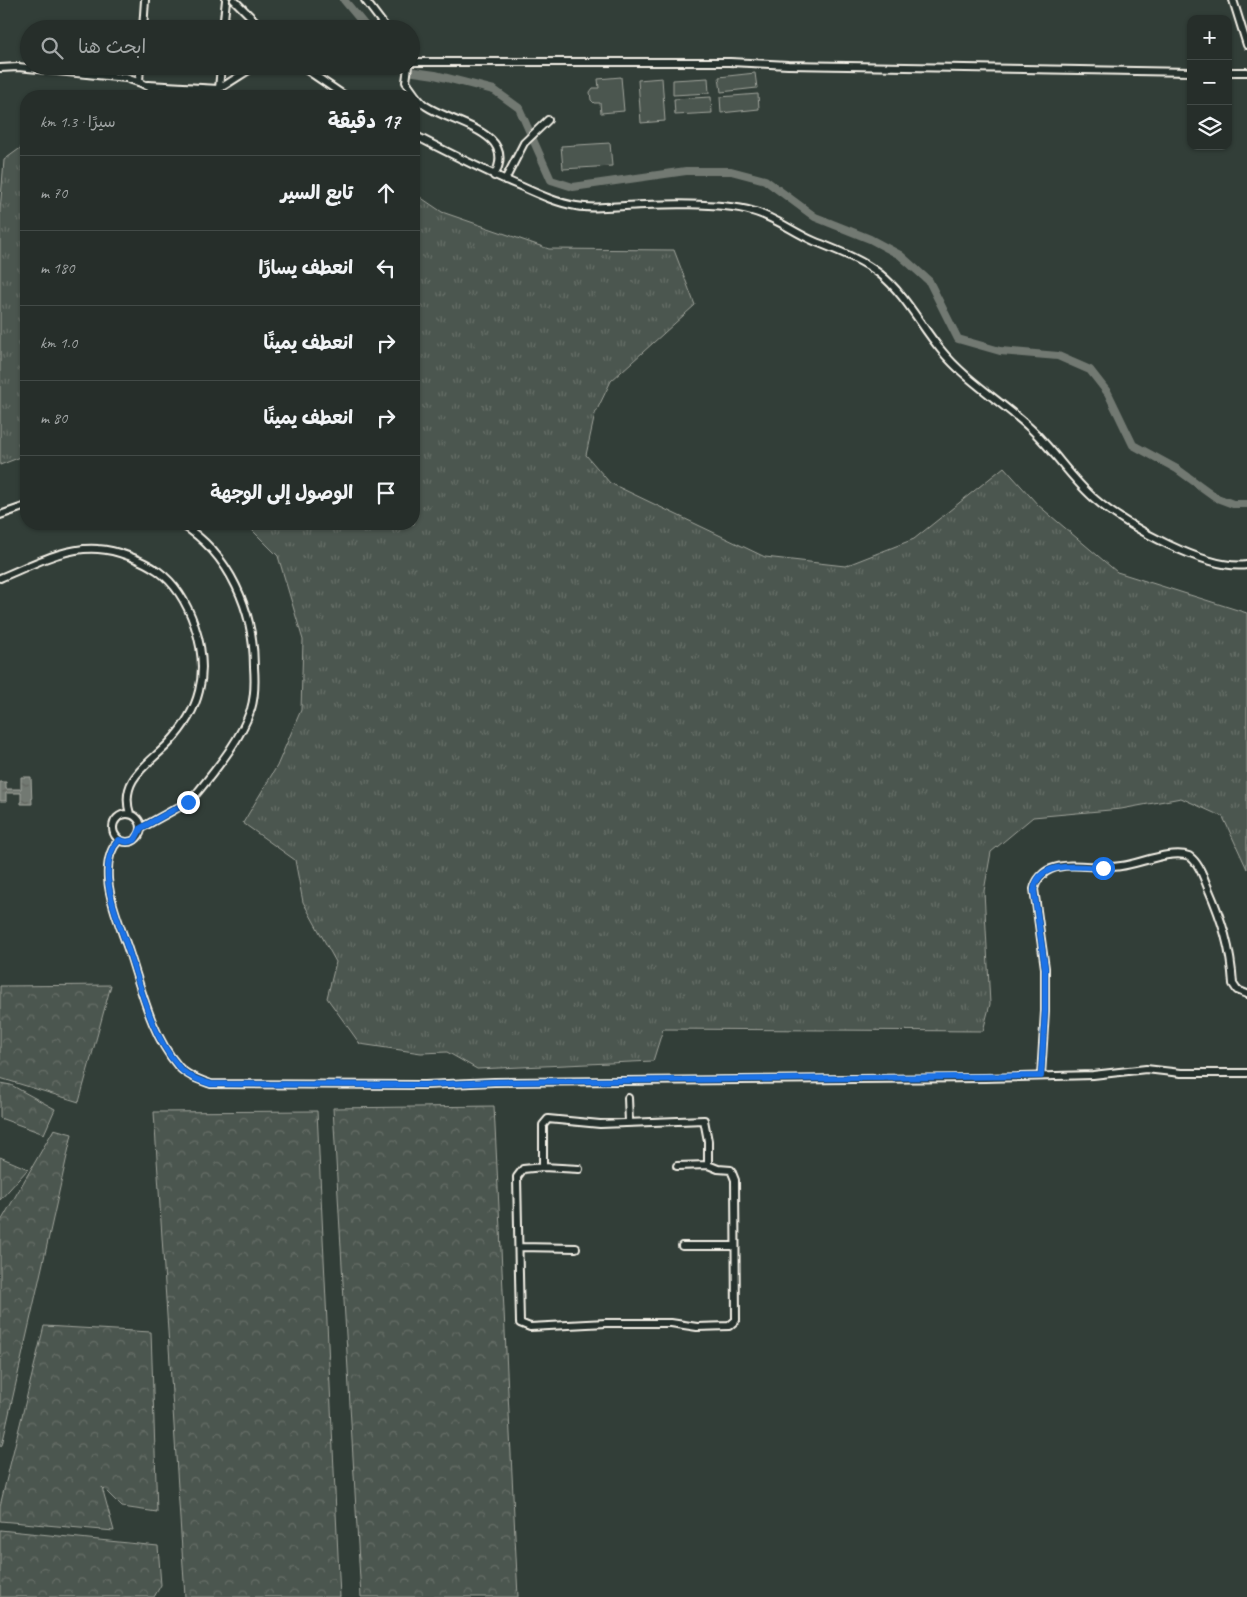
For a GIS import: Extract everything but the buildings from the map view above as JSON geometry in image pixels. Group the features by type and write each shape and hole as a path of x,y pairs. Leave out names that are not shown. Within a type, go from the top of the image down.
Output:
{"street":[{"path":"144,20 145,0"},
{"path":"224,20 226,0"},
{"path":"234,0 254,20"},
{"path":"365,0 379,20"},
{"path":"1233,0 1246,35 1247,45"},
{"path":"420,62 730,62 1187,72"},
{"path":"0,68 20,67"},
{"path":"1232,72 1247,72"},
{"path":"88,75 142,83 219,88 232,83 243,75"},
{"path":"141,75 142,83"},
{"path":"219,88 220,75"},
{"path":"313,75 334,90"},
{"path":"407,75 406,82 412,90"},
{"path":"142,83 155,90"},
{"path":"420,100 425,106 492,138 501,152 500,164 494,176"},
{"path":"505,180 524,143 548,120"},
{"path":"420,138 494,176 574,206 598,208 712,207 752,210 771,217 812,240 868,266 878,272 905,299 941,351 973,383 1031,428 1065,469 1097,501 1129,523 1193,556 1217,564 1247,565"},
{"path":"0,515 20,508"},
{"path":"141,828 137,818 130,814 120,816 114,823 113,832 119,840 132,842 138,836 141,828 188,802 197,793 243,727 251,708 254,687 254,640 251,624 228,568 192,530"},
{"path":"0,578 60,554 77,550 97,549 118,553 158,571 180,597 200,641 202,658 200,687 190,716 181,729 140,770 129,786 126,802 130,814"},
{"path":"119,840 112,847 108,879 117,917 154,1026 164,1047 179,1068 191,1076 211,1084 425,1085 494,1082 1041,1076 1115,1073 1146,1069 1181,1073 1247,1073"},
{"path":"1041,1076 1045,1011 1045,968 1034,888 1040,877 1051,869 1067,866 1112,867 1177,854 1188,856 1199,868 1222,920 1228,940 1234,984 1237,990 1247,994"},
{"path":"628,1098 629,1122"},
{"path":"543,1167 544,1125 548,1119 600,1124 704,1120 708,1141 708,1166"},
{"path":"579,1169 543,1167 522,1169 516,1177 520,1323 523,1326 671,1323 697,1327 729,1326 736,1320 735,1180 731,1170 708,1166 677,1166"},
{"path":"682,1246 735,1246"},
{"path":"519,1247 576,1248"}],"green space":[{"path":"755,73 757,88 721,92 719,77"},
{"path":"621,77 624,111 601,113 600,103 594,103 591,100 590,92 593,88 599,88 598,79"},
{"path":"662,78 665,121 641,123 638,80"},
{"path":"708,78 709,93 673,95 673,80"},
{"path":"758,94 759,109 721,113 720,97"},
{"path":"711,97 712,113 675,115 674,99"},
{"path":"610,143 612,166 563,169 561,146"},
{"path":"20,148 20,457 0,465 0,211 4,160"},
{"path":"420,197 442,212 549,249 674,250 695,305 611,381 595,414 586,455 610,483 765,557 845,566 914,539 1004,467 1038,505 1117,572 1247,613 1247,869 1223,817 1181,798 1121,809 1033,817 991,852 984,891 990,1004 983,1031 663,1029 653,1061 477,1069 447,1052 421,1053 360,1044 327,998 336,962 303,902 295,860 243,823 277,766 301,710 303,640 278,556 252,530 420,530"},
{"path":"111,985 79,1102 0,1078 0,986"},
{"path":"0,1083 11,1085 55,1109 44,1134 0,1118"},
{"path":"494,1106 518,1597 361,1597 333,1108"},
{"path":"317,1111 340,1597 185,1597 154,1112"},
{"path":"54,1129 72,1134 2,1445 0,1446 0,1223"},
{"path":"0,1157 28,1169 0,1200"},
{"path":"44,1326 151,1332 157,1512 122,1507 102,1487 114,1531 0,1521 0,1506"},
{"path":"0,1530 158,1546 161,1585 154,1597 0,1597"}],"water":[{"path":"21,777 31,777 32,804 21,804 21,793 6,793 6,801 0,801 0,782 6,782 6,789 21,789"}],"waterway":[{"path":"344,0 361,20"},
{"path":"420,73 494,90 519,108 551,180 573,187 686,171 731,171 765,180 815,217 870,239 900,255 929,281 958,339 1000,351 1058,356 1090,370 1108,393 1133,445 1177,469 1217,498 1233,504 1247,504"}],"route":[{"path":"188,802 141,828 140,833 132,842 119,840 112,847 108,879 117,917 154,1026 164,1047 179,1068 203,1082 211,1084 425,1085 494,1082 1041,1076 1045,1011 1045,968 1034,891 1035,884 1047,871 1057,868 1067,866 1103,868"}]}
